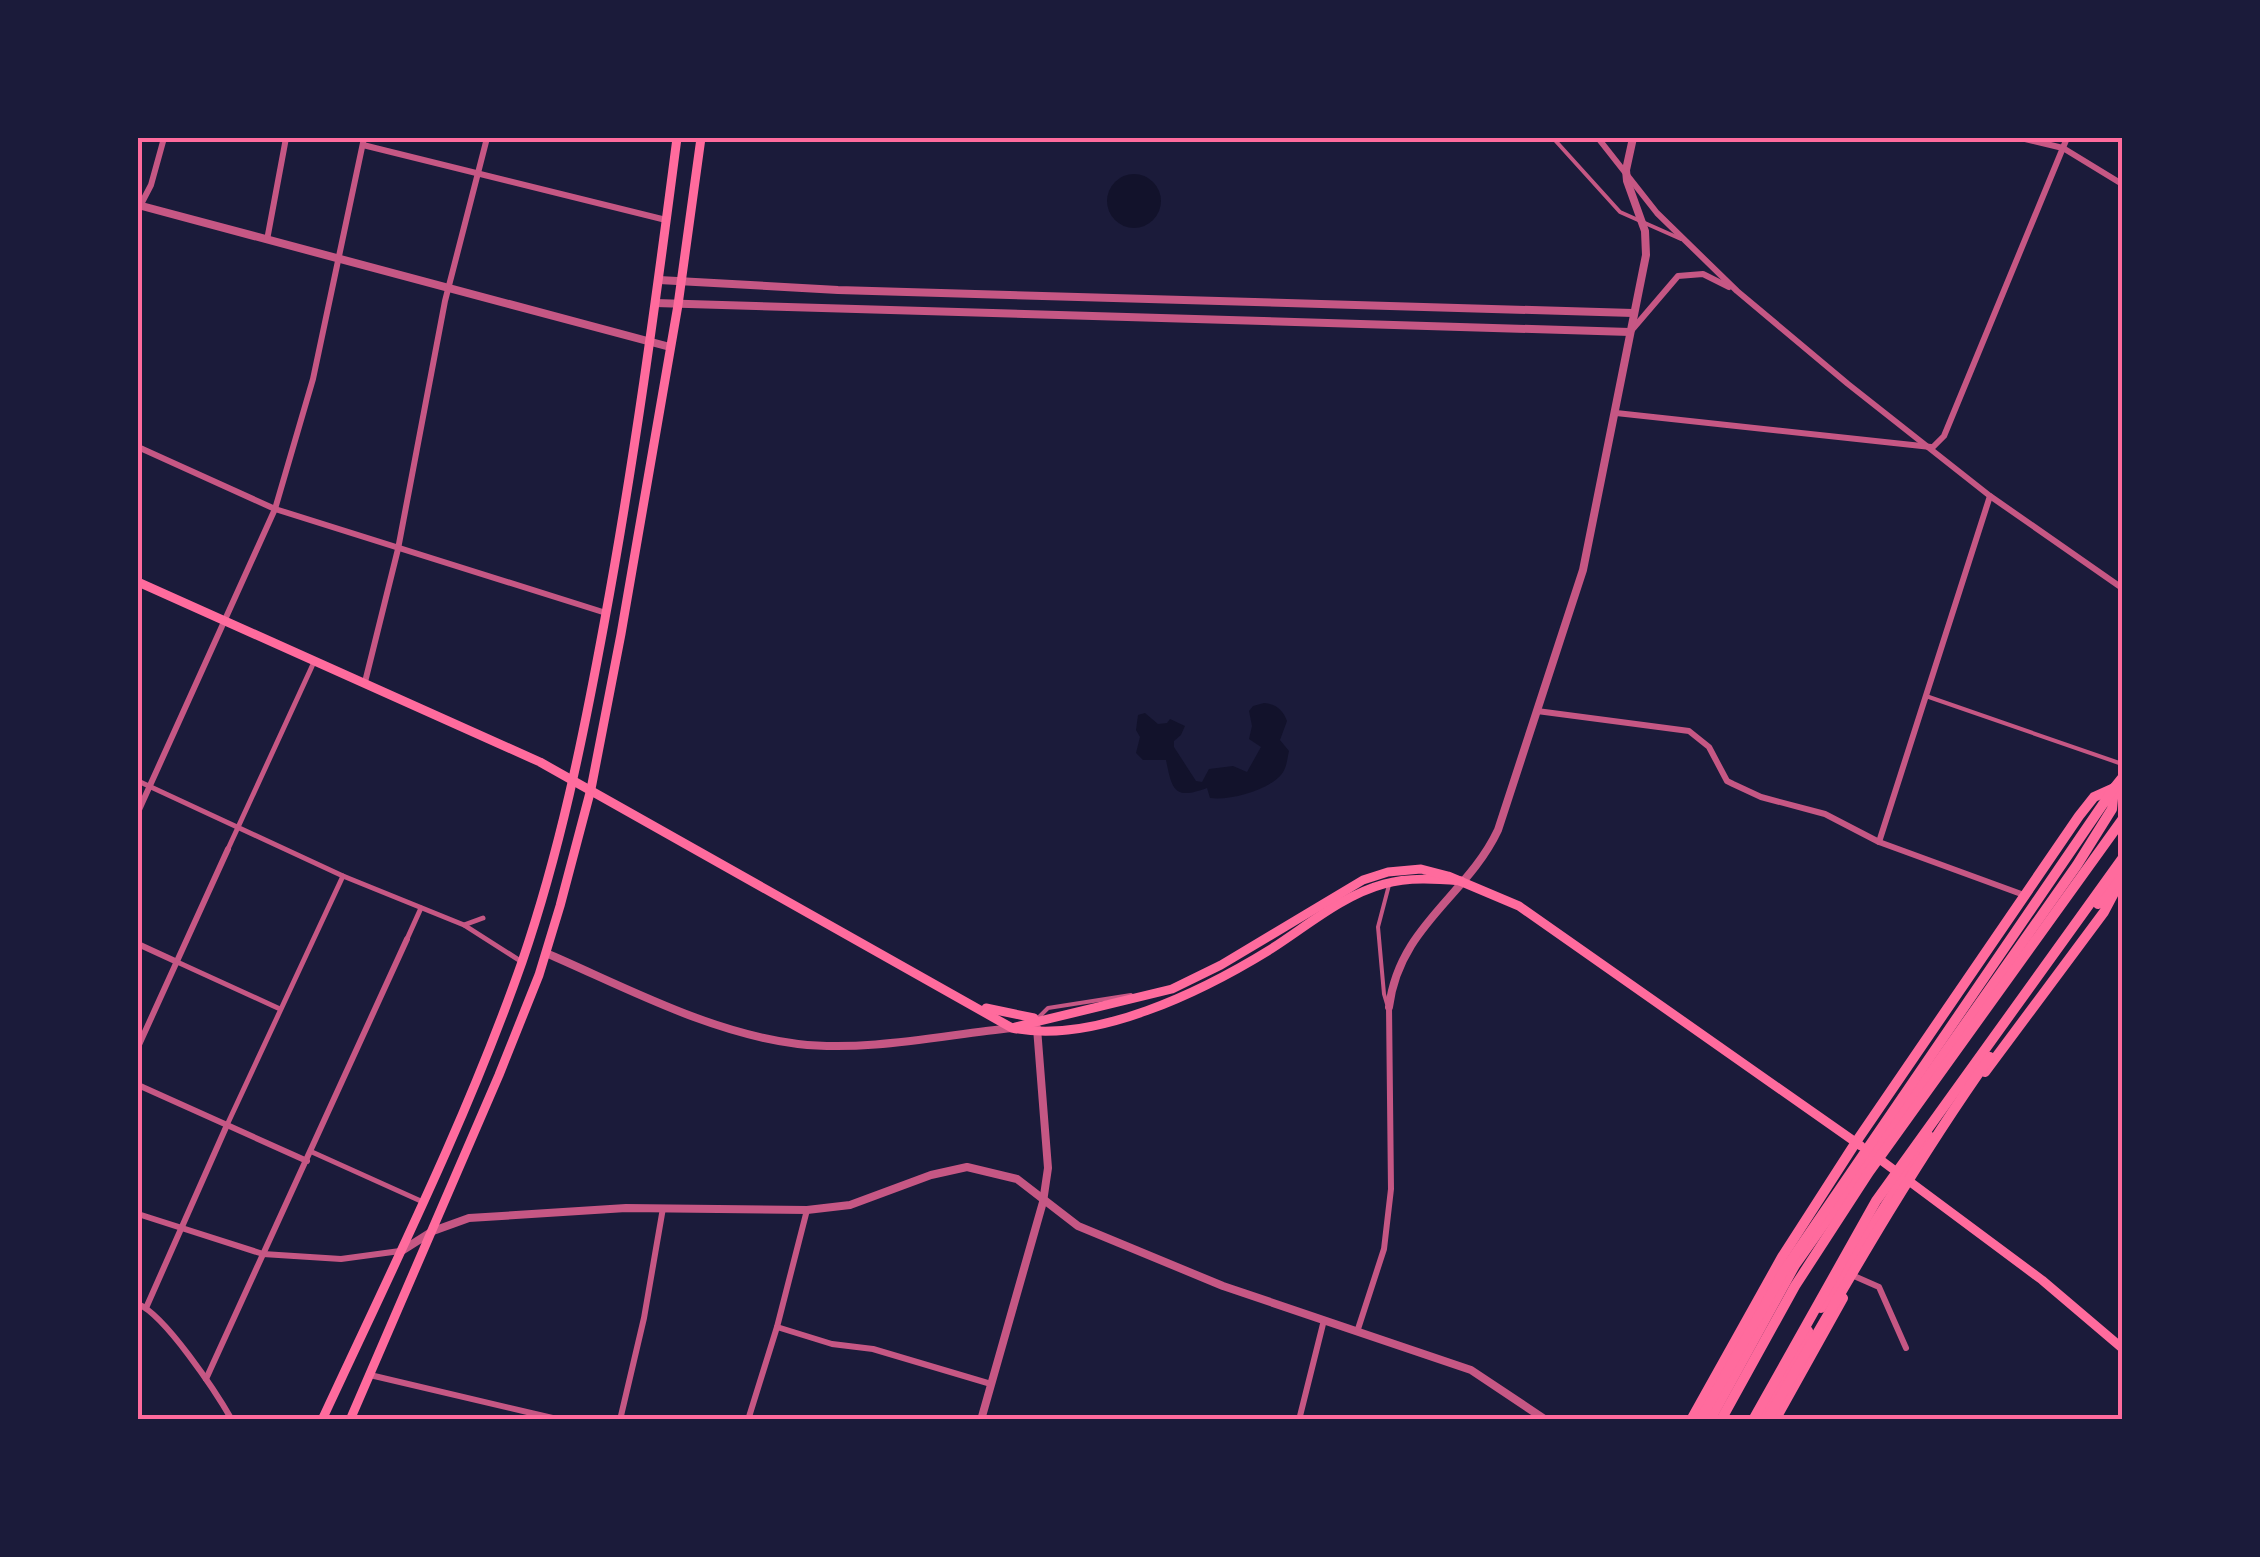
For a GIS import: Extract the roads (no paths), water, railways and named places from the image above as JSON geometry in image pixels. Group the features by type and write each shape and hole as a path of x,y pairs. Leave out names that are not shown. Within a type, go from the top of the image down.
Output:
{"main road":[{"path":"322,1420 423,1202 522,962 575,780 634,461 677,138"},
{"path":"350,1420 433,1231 546,954 591,789 682,282 701,138"},
{"path":"138,582 366,682 575,780 1012,1028 1038,1033 1110,1020 1176,1000 1391,877"},
{"path":"1700,1420 1783,1263 1829,1203 2122,778"},
{"path":"1691,1420 1858,1138 2094,797 2114,788"},
{"path":"1710,1420 1806,1250 2076,865 2112,808 2114,788"},
{"path":"1721,1420 1770,1331 1869,1172 2122,820"},
{"path":"1756,1420 1786,1359 1876,1201 2122,859"},
{"path":"1767,1420 1862,1249 1939,1130 2122,873"},
{"path":"1775,1420 1878,1237 1906,1179 2104,912 2122,873"},
{"path":"1756,1420 1935,1127 2098,884 2122,873"},
{"path":"1012,1028 1153,994 1192,980 1363,880 1391,877 1461,881 1520,906 1858,1138 1872,1154 2042,1280 2122,1348"},
{"path":"973,1005 1037,1019"},
{"path":"1935,1127 1966,1100"},
{"path":"1858,1138 1894,1124"},
{"path":"1829,1203 1869,1172"},
{"path":"1862,1249 1876,1201"},
{"path":"1862,1249 1878,1237"},
{"path":"1770,1331 1783,1263 1806,1250"},
{"path":"1786,1359 1827,1316"}],"street":[{"path":"164,138 151,185 138,207 670,346"},
{"path":"267,240 286,138"},
{"path":"366,682 398,549 449,287 487,138"},
{"path":"1598,138 1656,214 1737,290 1990,496 2122,588"},
{"path":"1358,1330 1384,1249 1392,1189 1389,1007 1395,972 1498,830 1583,570 1646,255 1642,224 1626,170 1633,138"},
{"path":"2021,138 2063,148 2122,184"},
{"path":"1932,448 1944,436 2068,138"},
{"path":"138,812 275,510 313,379 363,141 666,220"},
{"path":"1630,332 1678,276 1703,274 1737,290"},
{"path":"658,280 838,290 1633,313"},
{"path":"654,303 1630,332"},
{"path":"1616,413 1932,448"},
{"path":"138,447 275,510 606,613"},
{"path":"1879,842 1990,496"},
{"path":"138,1047 316,660"},
{"path":"1537,711 1689,731 1709,748 1727,781 1761,797 1825,814 1879,842 2025,896"},
{"path":"138,780 343,876 464,925 522,962"},
{"path":"232,1420 206,1380 142,1306 182,1228 343,876"},
{"path":"206,1380 421,908"},
{"path":"464,925 483,918"},
{"path":"138,944 280,1009"},
{"path":"546,954 702,1019 801,1044 864,1044 1012,1028"},
{"path":"981,1420 1043,1202 1048,1168 1037,1019"},
{"path":"138,1085 308,1161"},
{"path":"312,1152 423,1202"},
{"path":"138,1214 263,1254 341,1259 401,1251 433,1231 468,1218 663,1208 808,1210 850,1205 930,1174 967,1167 1017,1180 1078,1226 1223,1286 1471,1370 1546,1420"},
{"path":"620,1420 644,1318 663,1208"},
{"path":"748,1420 808,1210"},
{"path":"1854,1276 1880,1287 1906,1348"},
{"path":"1299,1420 1324,1320"},
{"path":"777,1327 832,1344 873,1349 991,1384"},
{"path":"370,1375 561,1420"}],"lane":[{"path":"1553,138 1620,212 1680,239"},
{"path":"1926,696 2122,764"},
{"path":"1389,1007 1384,994 1378,927 1391,877"}]}
